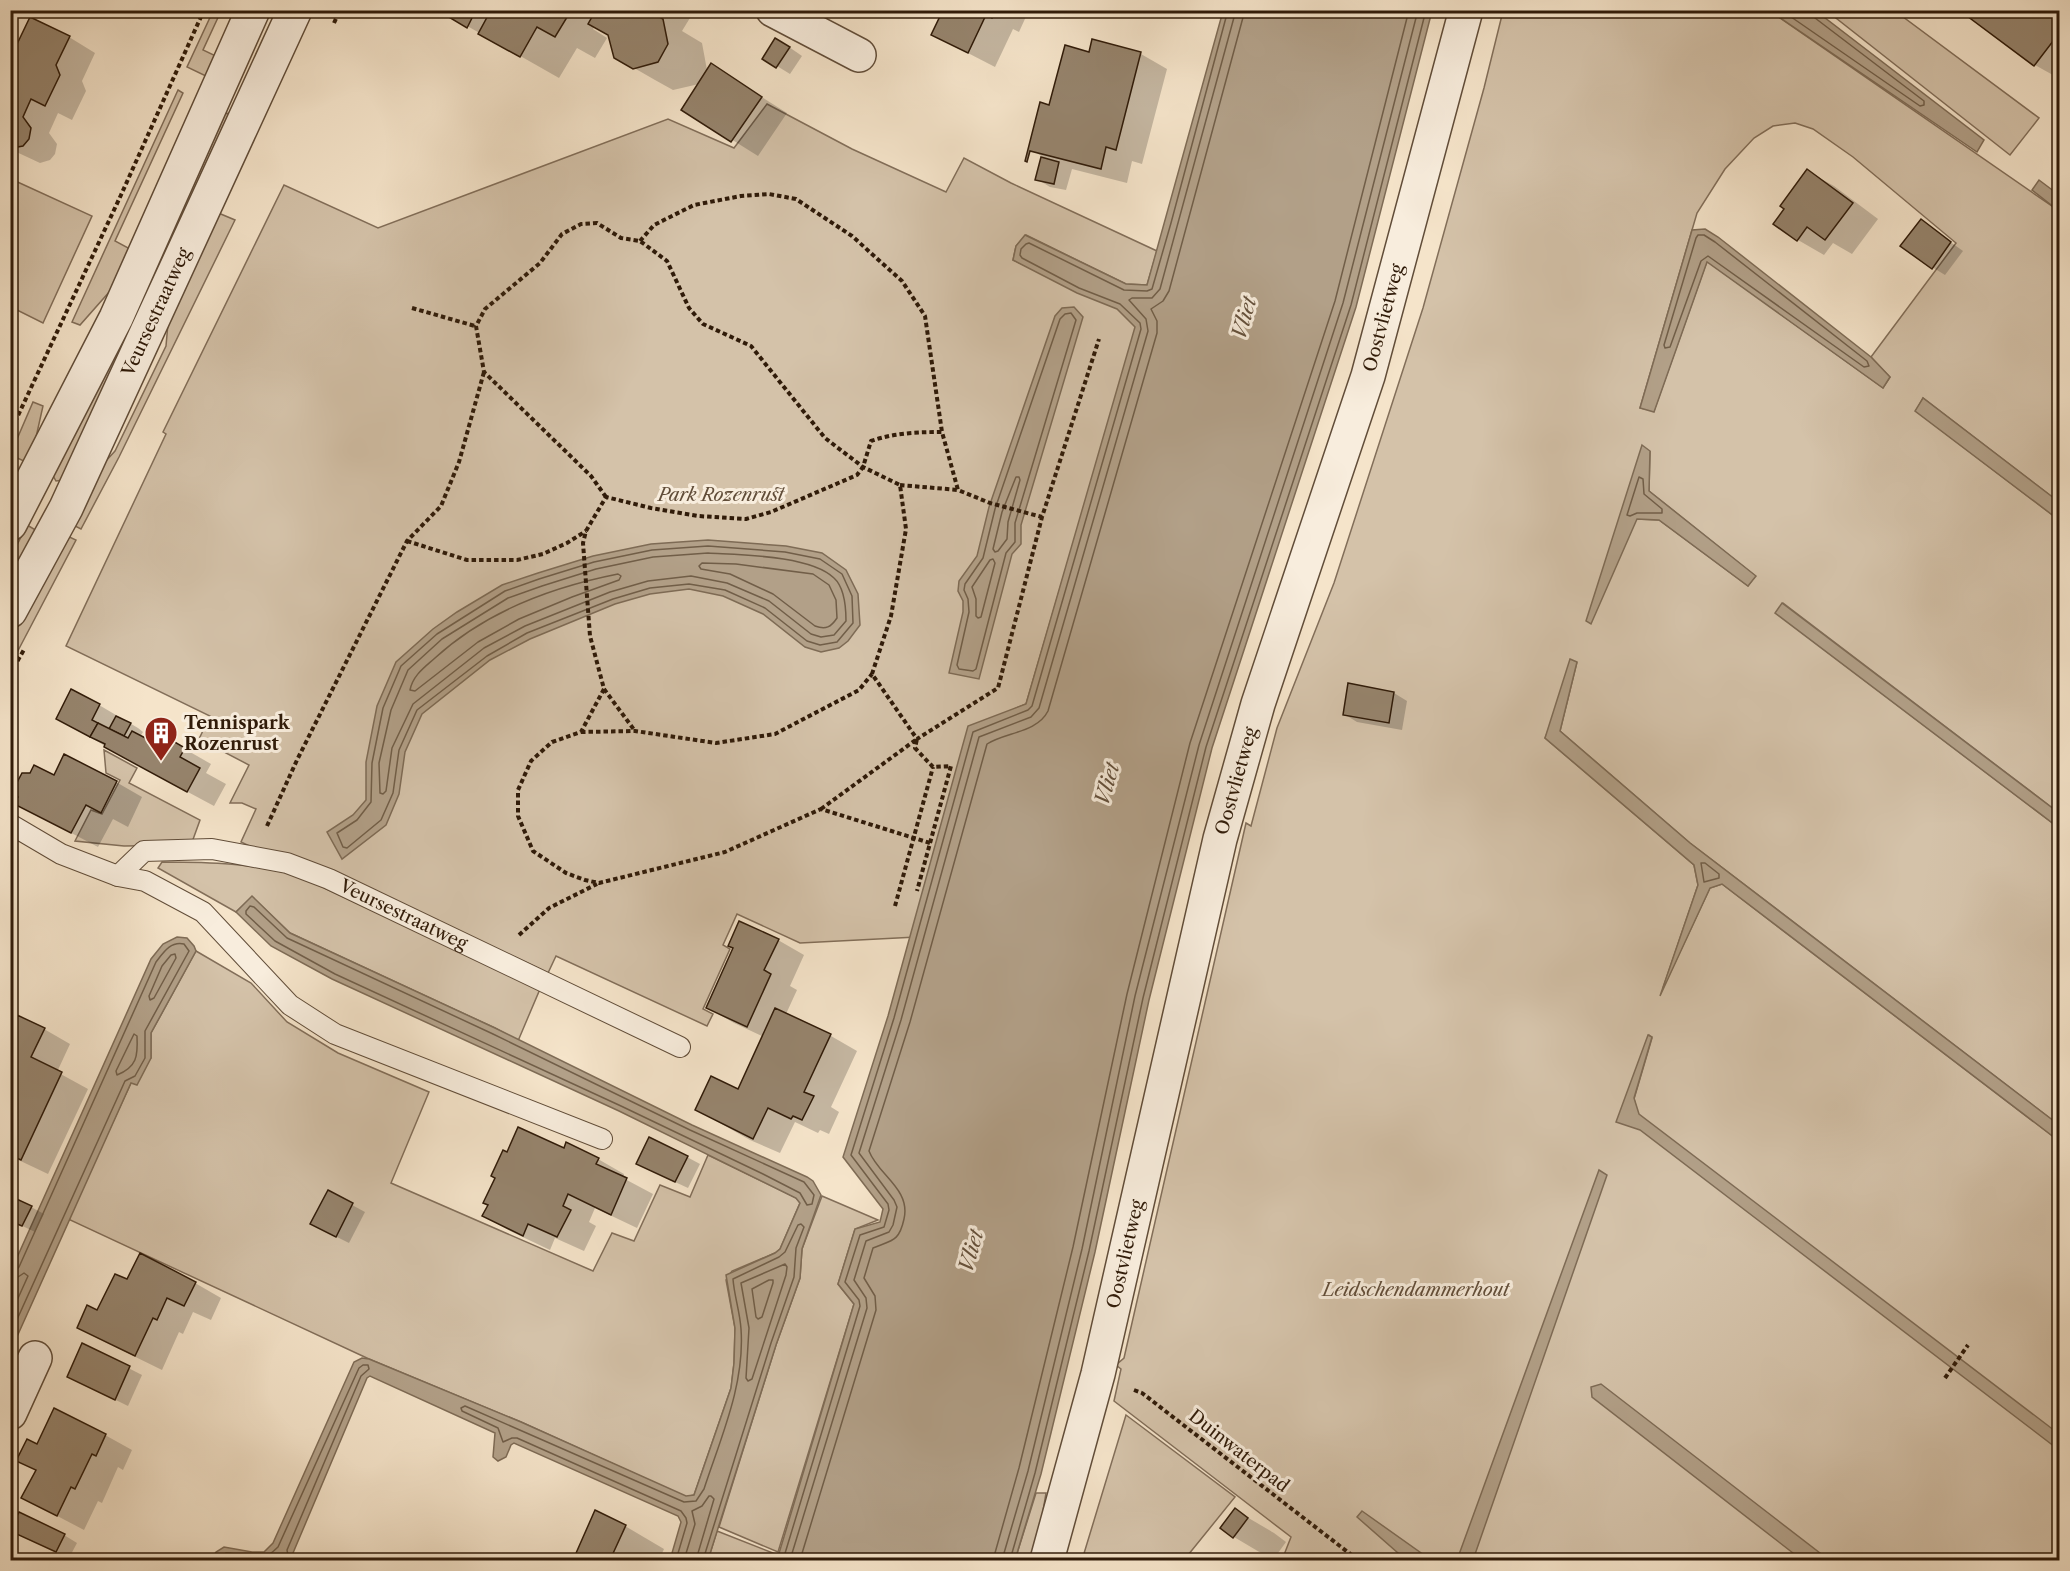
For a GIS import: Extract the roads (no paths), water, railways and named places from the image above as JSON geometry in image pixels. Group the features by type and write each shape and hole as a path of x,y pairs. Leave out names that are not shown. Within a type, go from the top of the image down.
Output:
{"street":[{"name":"Veursestraatweg","path":"10,524 116,318 253,10"},
{"name":"Veursestraatweg","path":"10,611 66,508 295,10"},
{"path":"773,10 860,55"},
{"name":"Oostvlietweg","path":"1047,1560 1098,1374 1220,839 1258,704 1368,376 1466,10"},
{"path":"10,1413 35,1358"}],"lane":[{"path":"10,824 61,854 118,876 145,881 202,912 290,1005 335,1034 602,1139"},
{"name":"Veursestraatweg","path":"118,876 144,851 212,849 287,862 329,879 680,1047"}],"water":[{"name":"Vliet","path":"1223,11 1432,11 1356,307 1212,748 1149,1000 1095,1252 1041,1474 1015,1560 777,1560 854,1304 838,1284 855,1229 880,1222 883,1209 843,1157 888,1016 968,726 1026,704 1135,327 1117,309 1077,293 1013,260 1016,246 1025,235 1126,284 1147,285"},
{"path":"1770,11 1816,11 1984,140 1977,152"},
{"path":"2039,180 2059,195 2059,211 2032,190"},
{"path":"1705,229 1871,357 1890,377 1883,388 1707,262 1654,412 1640,408 1692,230"},
{"path":"1074,307 1083,317 1021,525 1021,544 1012,554 979,679 949,673 963,612 963,601 958,591 959,581 977,556 989,507 1055,316 1062,308"},
{"path":"1923,398 2059,502 2059,520 1915,411"},
{"path":"1642,445 1650,451 1649,491 1756,576 1748,586 1659,520 1637,519 1591,624 1586,621"},
{"path":"708,540 786,546 822,553 846,570 858,594 860,625 848,641 839,648 821,652 805,647 763,614 723,596 689,589 650,594 615,604 530,639 490,660 422,714 405,752 399,794 386,825 342,859 327,832 353,815 366,800 366,762 377,706 396,662 433,629 502,585 538,573 593,556 651,544"},
{"path":"1782,603 2059,813 2059,828 1775,613"},
{"path":"1570,659 1577,662 1560,731 1690,843 2059,1125 2059,1141 1722,884 1710,888 1660,996 1698,885 1694,865 1545,738"},
{"path":"252,896 290,933 495,1028 692,1125 813,1181 821,1195 802,1249 800,1278 776,1345 708,1560 670,1560 681,1522 678,1516 514,1443 506,1457 498,1461 493,1457 495,1433 370,1376 367,1378 293,1553 295,1560 210,1560 224,1547 264,1552 273,1543 354,1362 362,1358 521,1422 686,1496 694,1495 731,1388 735,1328 726,1275 780,1249 800,1203 796,1198 619,1111 332,979 271,946 236,912"},
{"path":"177,937 187,938 196,951 151,1033 151,1058 137,1085 131,1083 11,1350 11,1271 151,959 163,944"},
{"path":"1648,1035 1652,1037 1634,1098 1639,1114 2059,1434 2059,1450 1640,1130 1616,1122"},
{"path":"1599,1170 1607,1175 1473,1560 1457,1560"},
{"path":"1601,1384 1829,1560 1802,1560 1592,1397 1591,1387"},
{"path":"1362,1511 1431,1560 1406,1560 1357,1517"}],"place":[{"name":"Tennispark Rozenrust","path":"161,762"}],"park label":[{"name":"Park Rozenrust","path":"721,495"},
{"name":"Leidschendammerhout","path":"1416,1290"}]}
